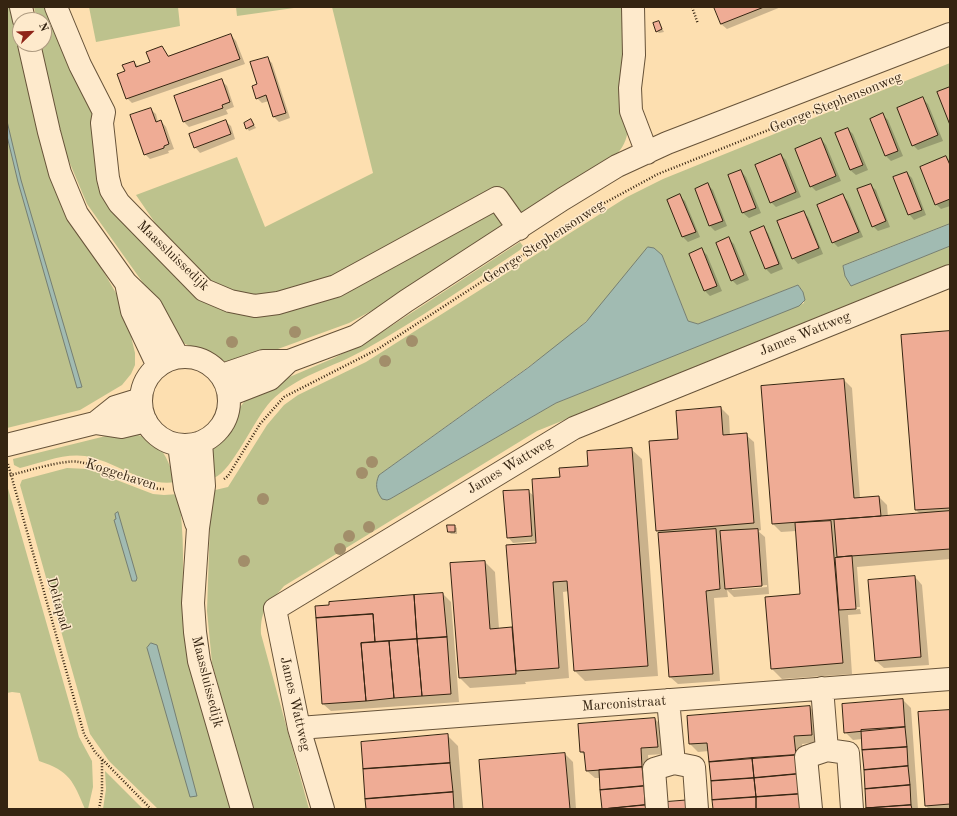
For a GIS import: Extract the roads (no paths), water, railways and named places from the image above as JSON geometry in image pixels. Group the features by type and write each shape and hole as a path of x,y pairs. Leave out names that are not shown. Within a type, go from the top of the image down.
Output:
{"street":[{"name":"Maassluissedijk","path":"56,7 80,66 104,112 102,123 108,178 111,190 119,203 204,290 230,301 255,306 278,303 307,296 336,286 497,198 519,229"},
{"path":"633,7 634,55 630,88 631,111 648,153"},
{"name":"George Stephensonweg","path":"222,375 263,361 289,361 356,336 406,301 563,199 617,166 667,143 950,34"},
{"path":"32,52 49,132 60,173 77,214 126,283 151,307 178,357"},
{"name":"James Wattweg","path":"322,809 299,728 276,609 574,428 950,276"},
{"path":"126,283 132,311 158,366"},
{"path":"188,356 202,360 215,368 222,375 230,395 228,412 221,427 212,436 201,442 179,445 163,439 156,434 146,421 141,399 148,377 158,366 178,357 188,356"},
{"name":"George Stephensonweg","path":"230,395 270,379 289,361"},
{"path":"95,423 115,407 141,399"},
{"path":"7,445 95,423 121,427 146,421"},
{"name":"Maassluissedijk","path":"201,442 195,487 198,528 193,603 199,661 242,809"},
{"name":"Maassluissedijk","path":"179,445 195,487"},
{"name":"Marconistraat","path":"299,728 950,679"},
{"path":"822,688 827,750"},
{"path":"668,700 674,763"},
{"path":"811,809 806,757 827,750 848,754 852,809"},
{"path":"657,809 654,769 674,763 694,767 697,809"}],"water":[{"path":"7,121 21,180 82,387 77,388 18,182 7,136"},
{"path":"950,224 950,246 851,286 845,276 843,266"},
{"path":"648,247 654,248 662,255 688,321 698,324 798,285 803,292 805,300 799,306 556,403 390,499 382,499 378,493 377,487 379,475 529,367 586,322"},
{"path":"118,512 137,578 136,581 132,581 114,520 116,519 115,514"},
{"path":"151,643 157,645 197,796 190,797 147,648"}]}
